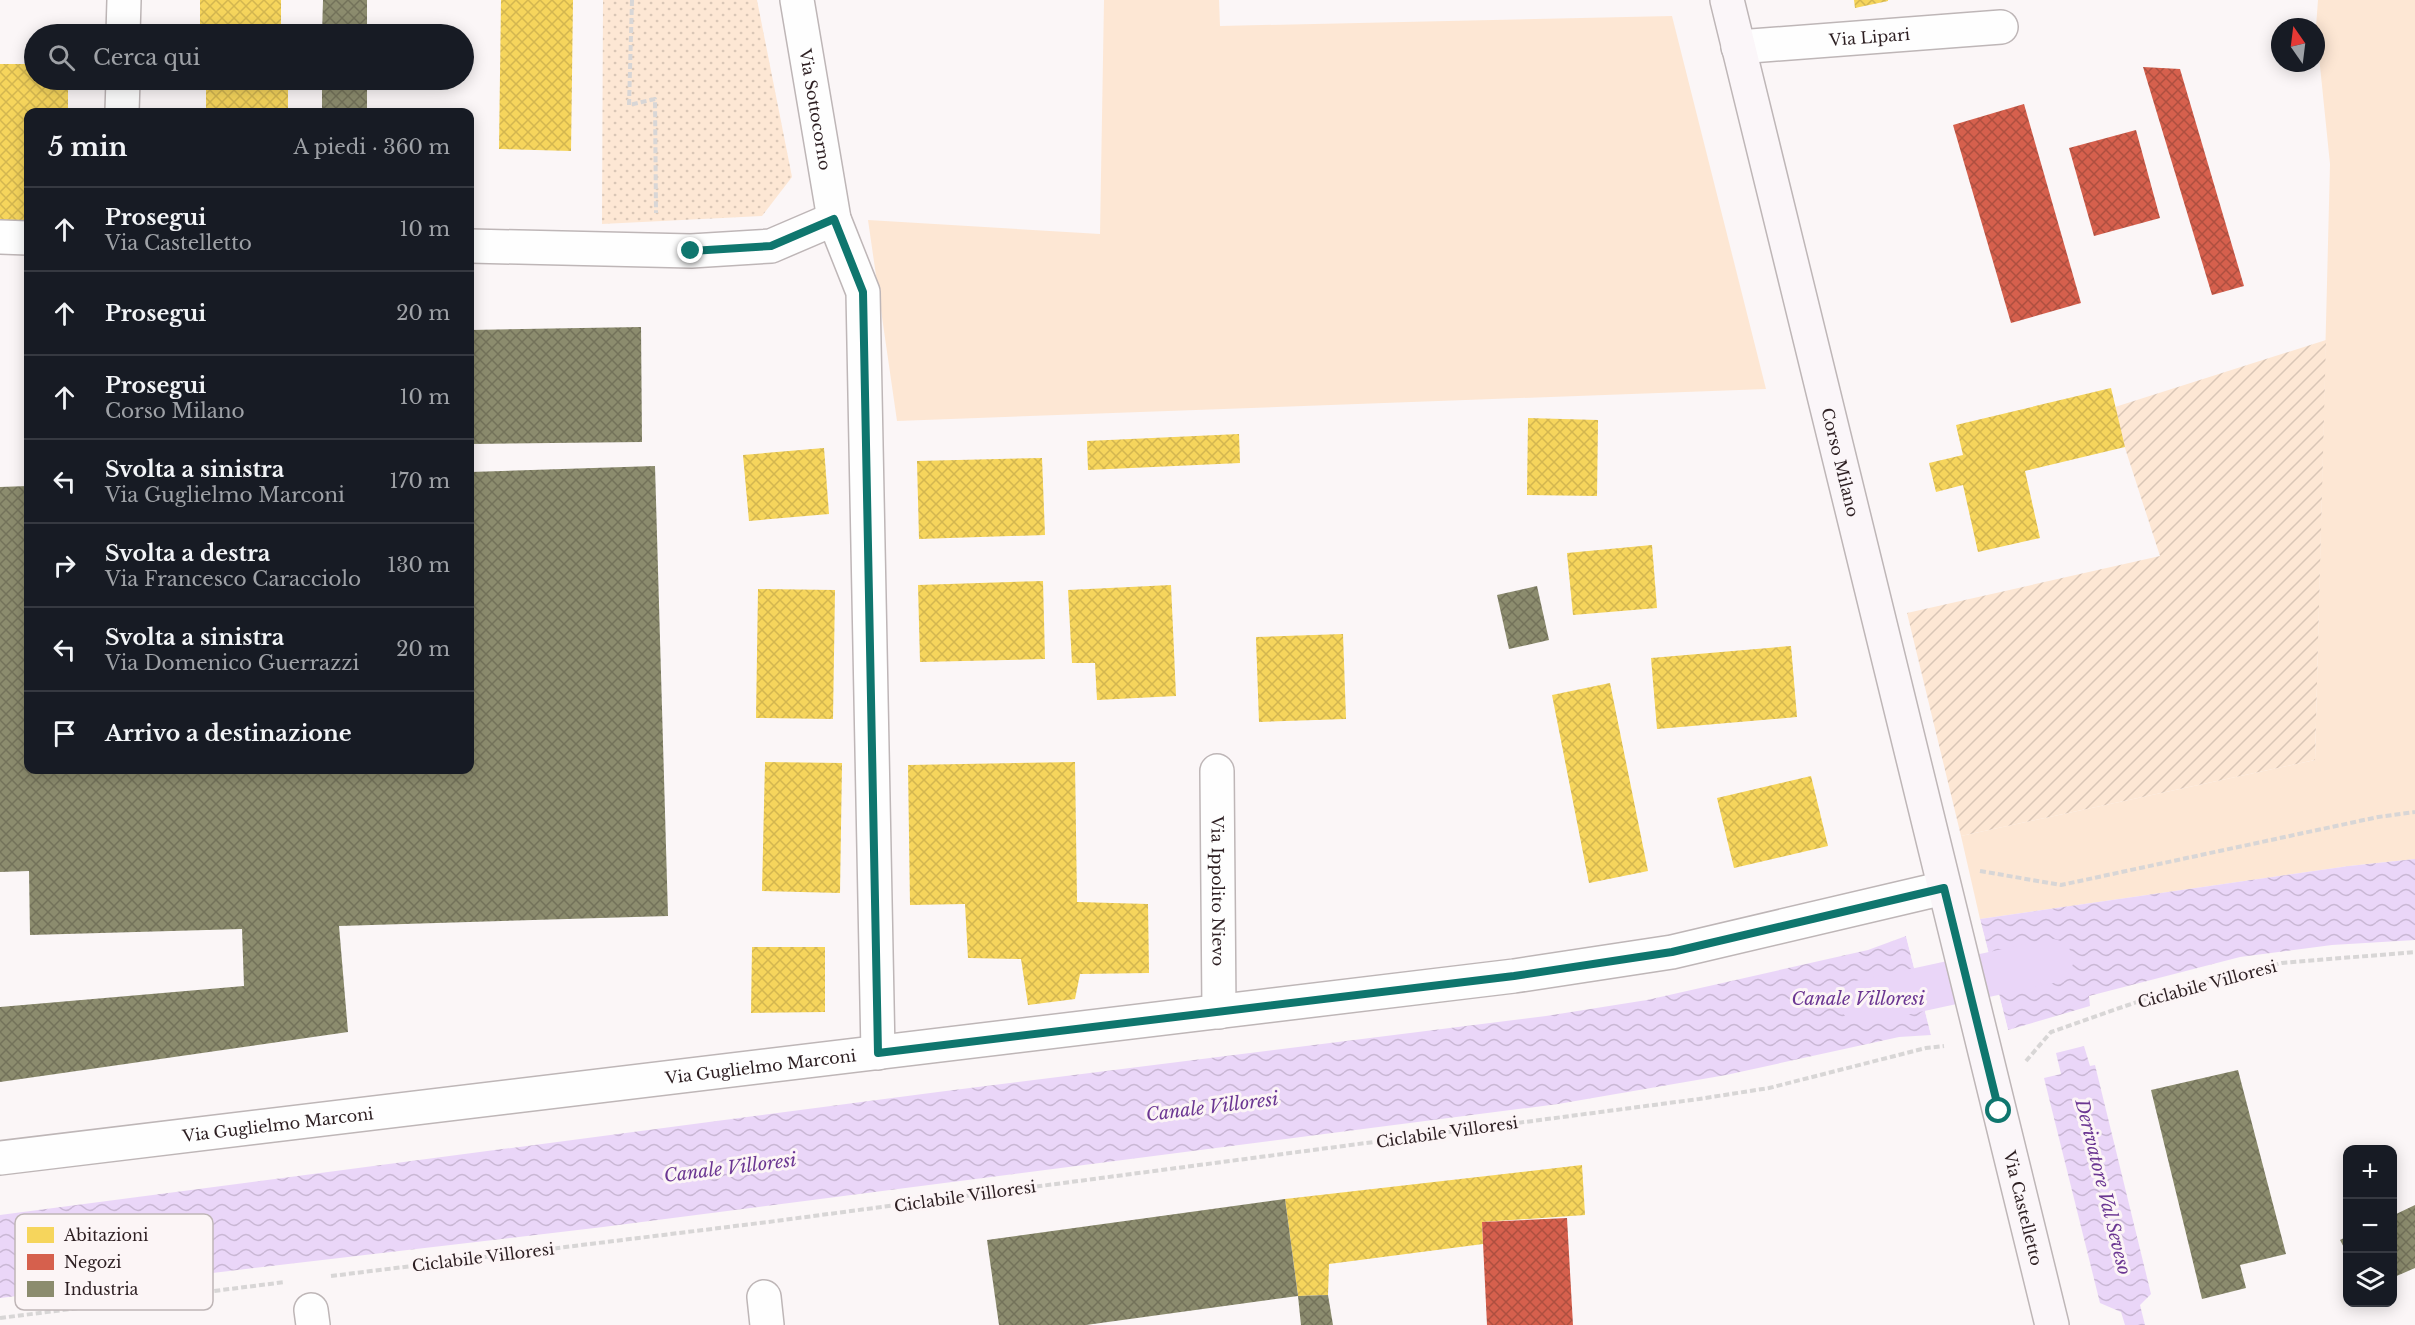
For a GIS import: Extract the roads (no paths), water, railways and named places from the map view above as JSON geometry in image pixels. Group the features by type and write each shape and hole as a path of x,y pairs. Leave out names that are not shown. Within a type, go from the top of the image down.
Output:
{"main road":[{"name":"Corso Milano","path":"1727,0 1952,925"},
{"name":"Via Castelletto","path":"1952,925 2052,1325"}],"street":[{"path":"123,0 123,24"},
{"name":"Via Sottocorno","path":"797,0 834,219 863,292 878,1053"},
{"name":"Via Lipari","path":"1738,47 2001,27"},
{"path":"122,108 123,90"},
{"path":"474,246 691,251 771,246 834,219"},
{"path":"0,237 24,238"},
{"name":"Via Ippolito Nievo","path":"1217,771 1219,1012"},
{"name":"Via Guglielmo Marconi","path":"0,1158 1514,976 1672,952 1941,876"}],"water":[{"path":"2415,859 2415,940 2332,945 2240,957 2089,996 2090,1006 2008,1030 1980,919 2349,866"},
{"name":"Canale Villoresi","path":"1906,936 1931,1035 1899,1037 1726,1075 1558,1104 603,1227 213,1273 213,1214 15,1214 15,1296 0,1298 0,1215 938,1092 1546,1016 1647,1000 1868,950"},
{"name":"Derivatore Val Seveso","path":"2084,1046 2090,1066 2095,1065 2151,1294 2140,1305 2145,1325 2125,1325 2121,1312 2100,1303 2044,1078 2061,1074 2056,1053"}],"waterway":[{"name":"Canale Villoresi","path":"1862,1002 2051,961"}]}
